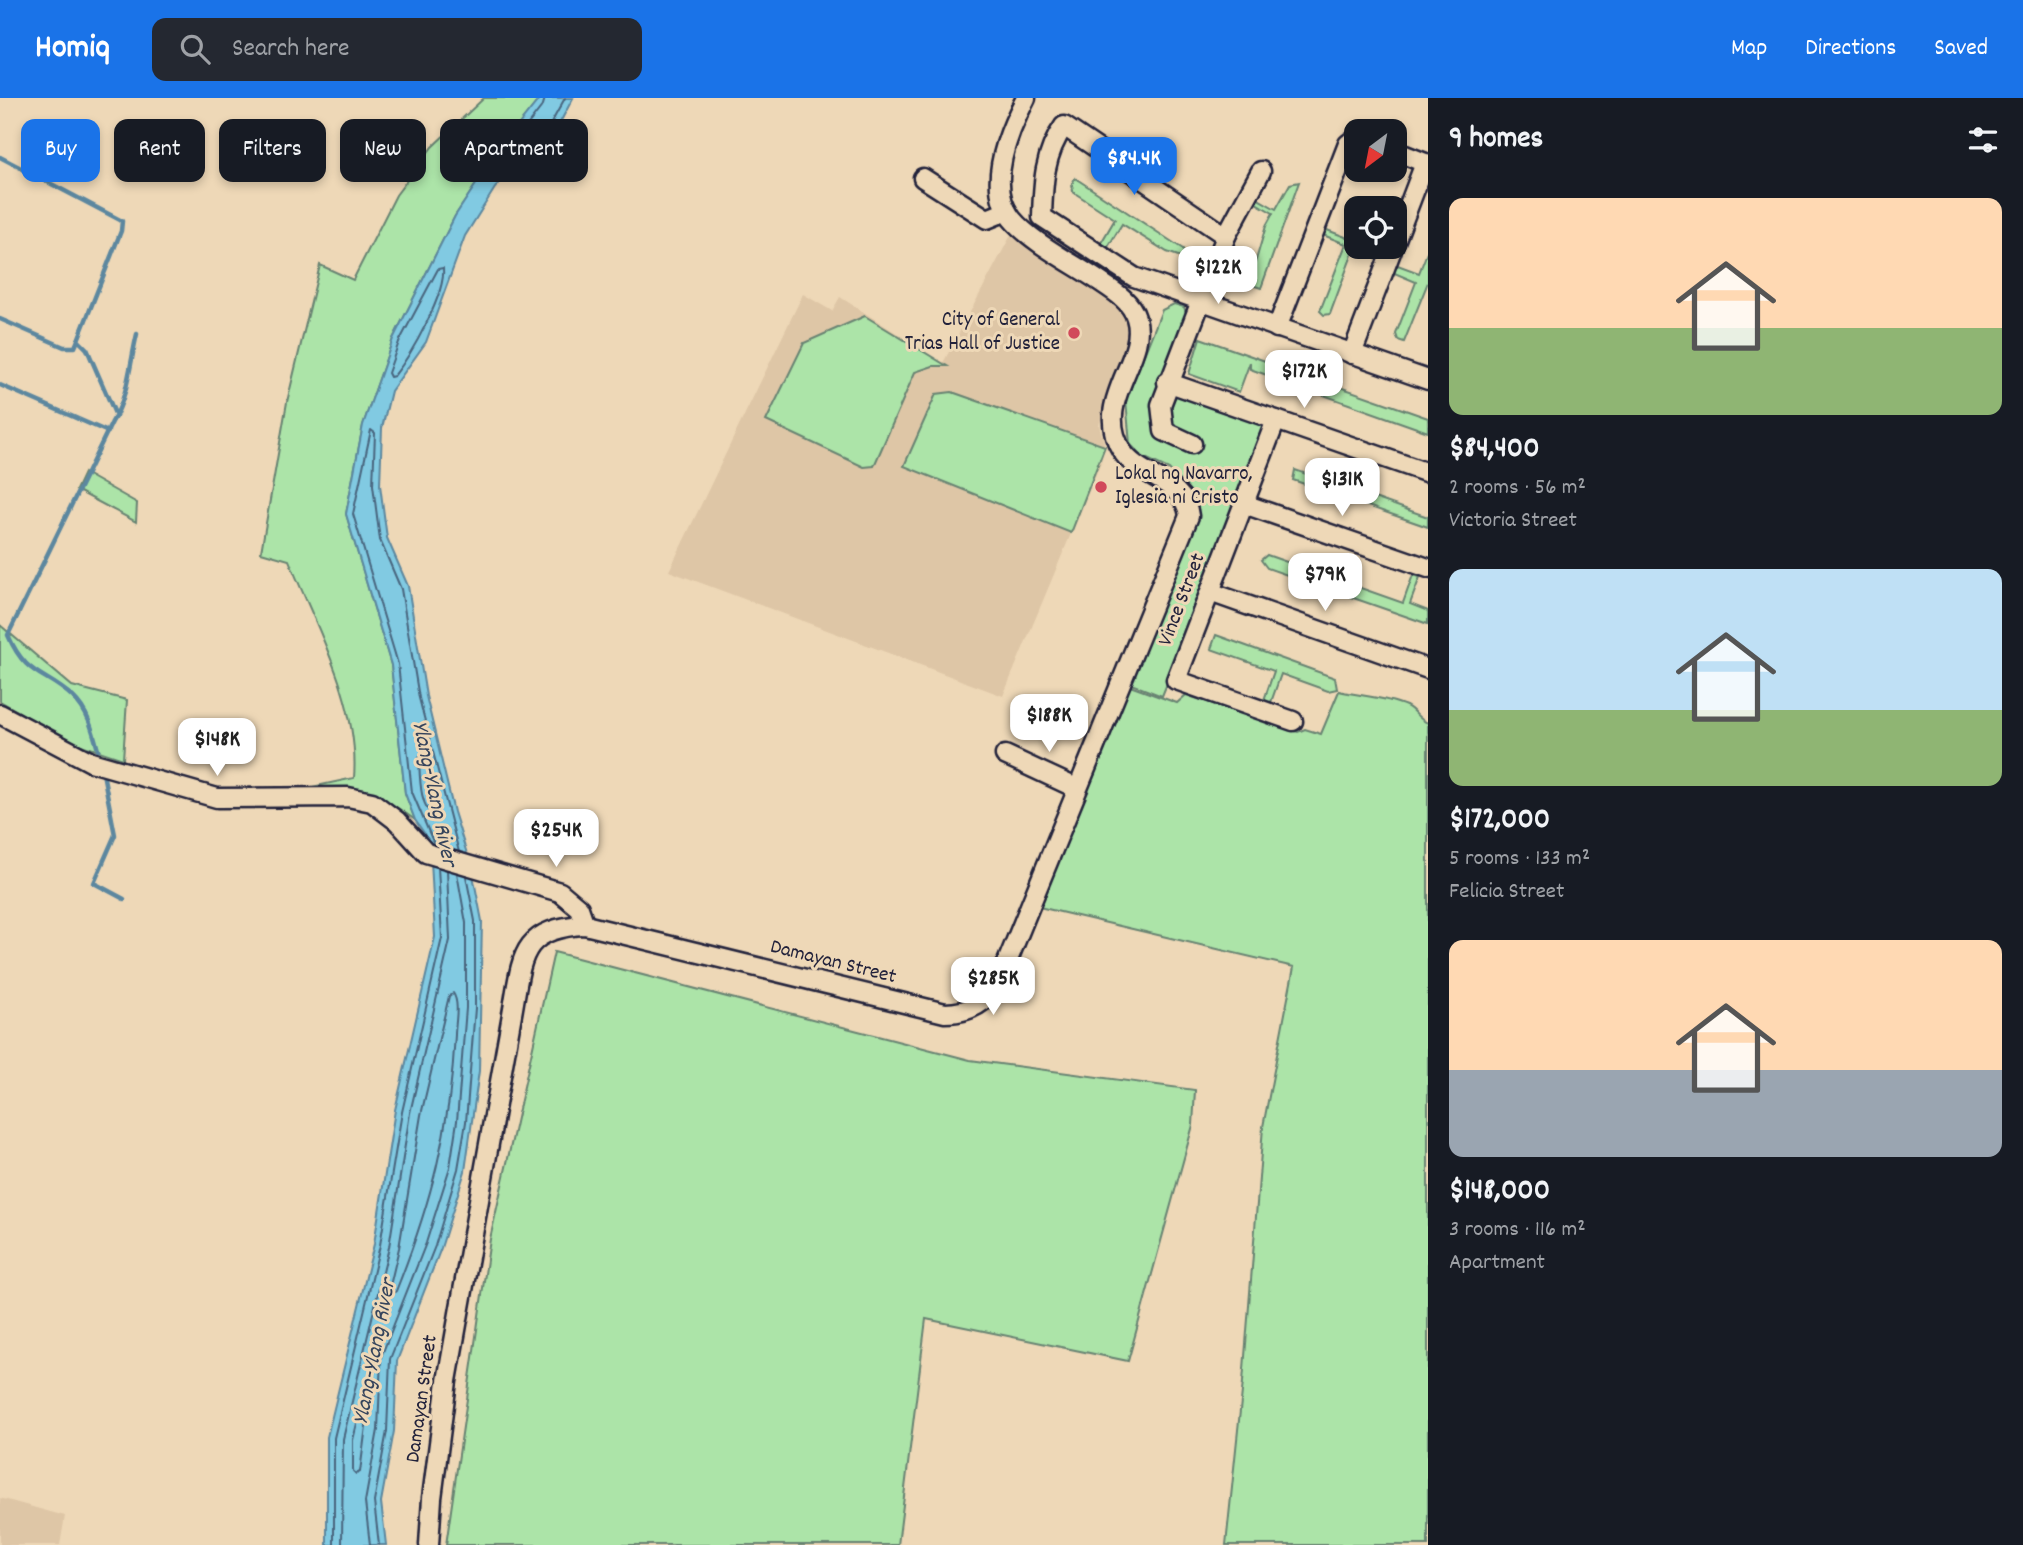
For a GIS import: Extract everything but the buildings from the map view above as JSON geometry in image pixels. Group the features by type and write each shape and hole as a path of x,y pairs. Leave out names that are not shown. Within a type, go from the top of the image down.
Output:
{"street":[{"path":"923,178 988,219 1007,211 1000,171 1010,132 1026,98"},
{"path":"1226,236 1064,126 1055,139 1043,173 1042,216 1134,278 1352,354 1427,377"},
{"path":"1277,328 1344,154"},
{"path":"1407,156 1427,164 1407,212"},
{"path":"1192,444 1164,431 1161,405 1167,382 1226,236 1261,171"},
{"name":"Damayan Street","path":"429,1545 432,1498 447,1381 521,967 528,949 540,934 559,926 584,925 932,1011 967,1011 985,1000 999,982 1189,516 1188,506 1173,490 1124,454 1115,431 1113,406 1138,330 1133,310 1118,294 1027,232 1007,211"},
{"path":"1352,354 1388,259"},
{"path":"1167,382 1428,473"},
{"name":"Vince Street","path":"1276,420 1176,680 1293,721"},
{"path":"1244,504 1428,568"},
{"path":"1210,592 1428,669"},
{"path":"0,713 92,762 217,798 348,797 372,802 397,821 426,853 560,891 579,908 584,925"},
{"path":"1005,755 1076,788"}],"shaded area":[{"path":"1011,235 1117,303 1127,314 1132,333 1099,425 1105,446 1101,462 1003,696 669,571 803,294 832,311 840,297 943,363"},
{"path":"0,1498 65,1516 60,1545 0,1545"}],"green space":[{"path":"484,98 540,98 523,119 462,119"},
{"path":"440,139 440,182 478,182 455,216 393,339 363,425 346,514 391,665 405,793 415,820 372,795 347,791 298,790 354,778 350,722 334,666 289,560 261,552 287,402 320,265 353,280 396,195 406,182 426,182 426,155"},
{"path":"1075,178 1183,249 1184,258 1167,252 1122,224 1108,247 1101,243 1115,219 1073,192 1072,184"},
{"path":"1299,182 1261,288 1249,284 1266,226 1273,213 1256,203 1258,199 1276,209 1290,184"},
{"path":"1327,230 1344,236 1344,243 1323,235"},
{"path":"1344,249 1344,259 1350,259 1330,314 1324,315 1320,311"},
{"path":"1428,250 1428,282 1404,342 1398,340 1396,334 1416,282 1392,272 1395,264 1419,273"},
{"path":"1174,304 1184,307 1186,313 1159,385 1261,422 1266,431 1235,516 1162,696 1131,684 1196,524 1195,497 1169,469 1143,457 1130,444 1126,400 1162,310"},
{"path":"865,316 947,366 933,366 915,372 874,466 864,467 766,421 804,343"},
{"path":"1200,338 1428,418 1428,432 1250,369 1250,362 1239,392 1189,374"},
{"path":"952,392 1105,446 1071,533 904,466 936,394"},
{"path":"1295,470 1428,517 1428,527 1293,480"},
{"path":"84,473 137,503 136,522 76,490"},
{"path":"1267,555 1403,603 1413,575 1420,577 1410,604 1428,611 1428,624 1267,568 1261,560"},
{"path":"0,625 72,686 127,700 123,759 72,742 0,701"},
{"path":"1216,635 1335,678 1337,689 1328,691 1281,674 1270,705 1263,703 1274,671 1211,649"},
{"path":"1130,686 1177,703 1186,695 1298,732 1305,729 1321,734 1339,691 1398,703 1428,723 1428,1545 1226,1545 1243,1382 1263,1127 1294,967 1039,907"},
{"path":"554,952 970,1060 1195,1090 1193,1125 1128,1361 926,1319 898,1545 446,1545 490,1239"}],"water":[{"path":"540,98 573,98 562,119 523,119"},
{"name":"Ylang-Ylang River","path":"478,182 500,182 465,236 426,342 391,391 382,428 380,485 387,538 408,586 426,696 454,812 472,870 482,921 479,1071 465,1171 441,1248 397,1361 394,1431 381,1502 386,1545 327,1545 327,1437 374,1244 395,1110 435,937 431,860 424,833 415,820 405,793 391,665 346,514 363,425 393,339 455,216"}],"waterway":[{"path":"0,157 122,221 121,231 78,340 87,349 116,416"},
{"path":"0,319 64,347 75,347 78,340"},
{"path":"98,750 83,709 63,689 29,666 8,635 117,413 125,391 137,334"},
{"path":"0,385 108,432"},
{"path":"103,773 115,835 94,883 124,899"}],"place":[{"name":"City of General Trias Hall of Justice","path":"1074,333"},
{"name":"Lokal ng Navarro, Iglesia ni Cristo","path":"1101,487"}]}
